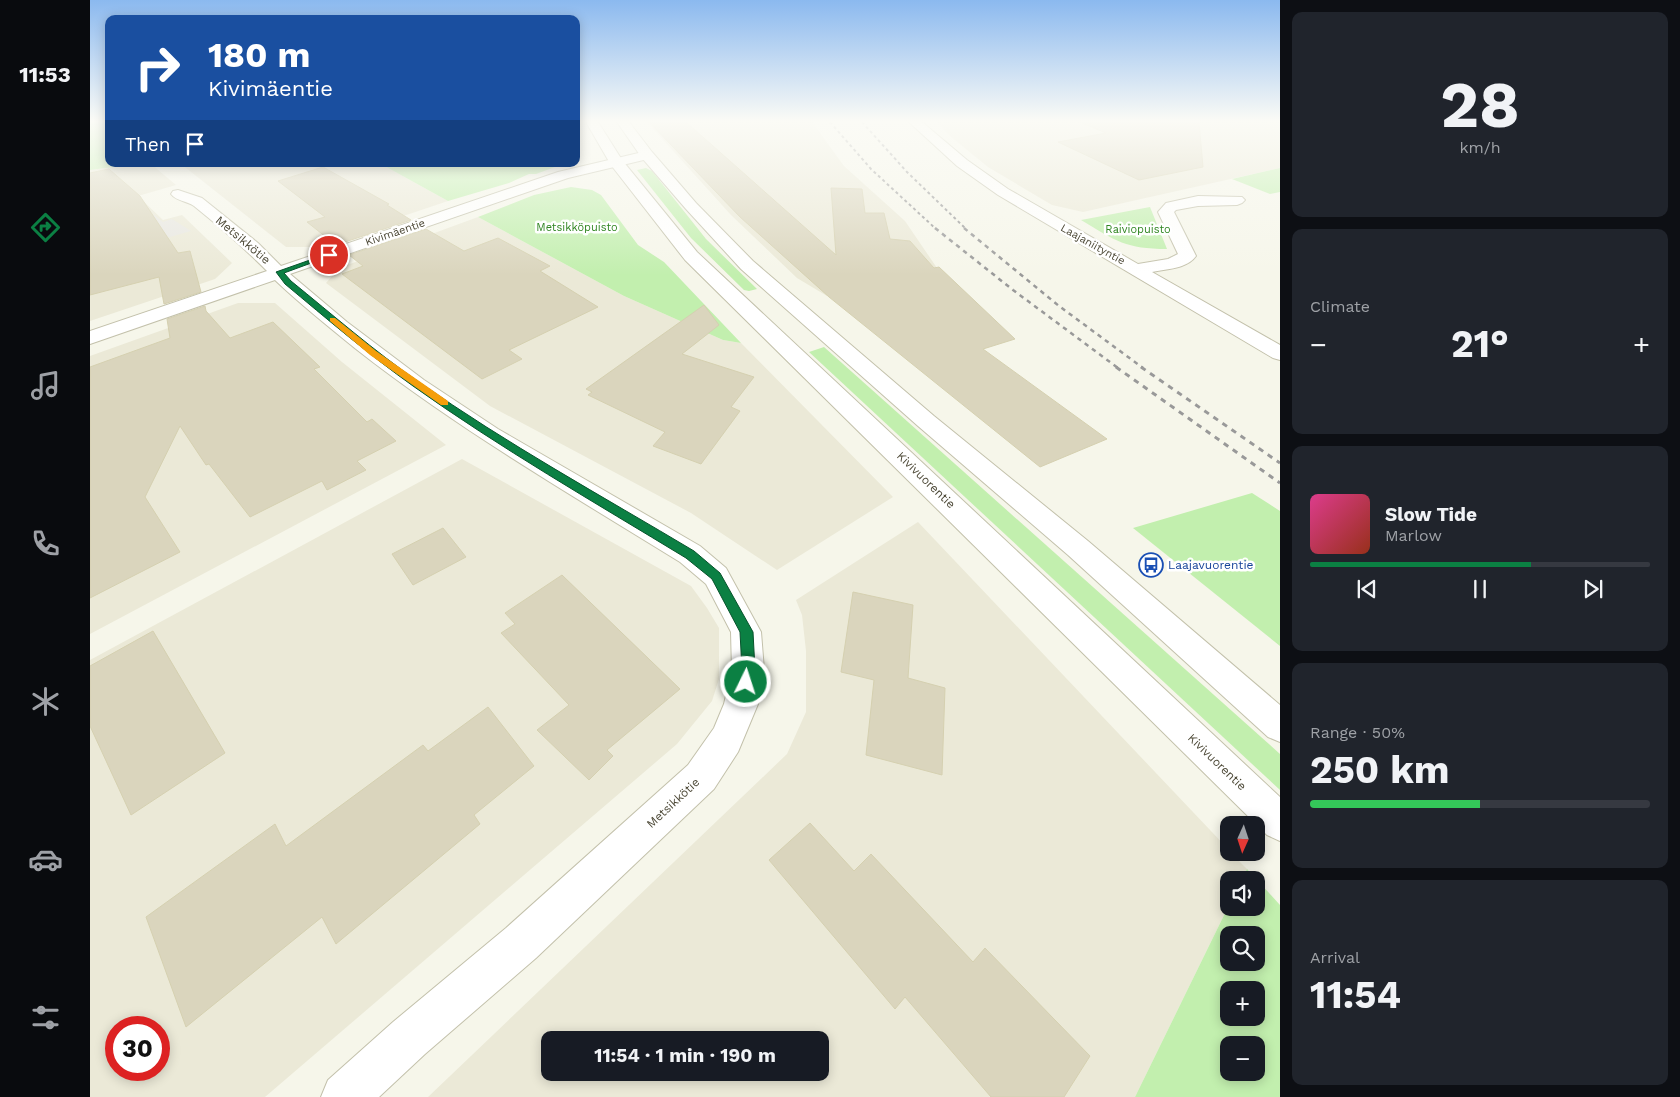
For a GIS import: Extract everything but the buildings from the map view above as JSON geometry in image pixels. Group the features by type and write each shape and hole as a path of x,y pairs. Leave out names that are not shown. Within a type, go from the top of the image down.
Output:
{"street":[{"name":"Kivimäentie","path":"90,338 570,173"},
{"name":"Kivivuorentie","path":"625,173 691,256 1280,822"},
{"path":"662,173 747,264 926,421 1078,548 1280,726"},
{"name":"Laajaniityntie","path":"976,173 1003,192 1138,269 1280,354"},
{"name":"Metsikkötie","path":"178,194 196,201 280,272 288,282 373,353 423,389 490,434 690,554 716,576 746,632 748,670 741,704 726,740 701,778 521,942 345,1097"},
{"path":"1138,269 1173,263 1187,256 1166,212 1171,206 1198,201 1237,200"}],"shaded area":[{"path":"90,173 162,173 176,185 138,196 163,220 182,215 232,263 215,279 90,321"},
{"path":"193,173 398,173 448,201 311,247 286,247"},
{"path":"693,173 852,173 905,221 937,268 827,296 797,278 731,215"},
{"path":"998,173 1257,173 1083,212 1052,205"},
{"path":"154,215 163,222 172,219 191,231 131,248 114,226"},
{"path":"478,217 624,296 723,340 741,343 893,497 777,570 691,513 490,406 326,283 339,268"},
{"path":"238,303 275,303 342,362 446,445 90,634 90,356"},
{"path":"462,459 691,586 719,628 719,679 712,701 677,744 265,1097 90,1097 90,660"},
{"path":"918,522 1220,841 1220,861 1239,861 1247,869 1246,871 1220,871 1220,916 1224,916 1135,1097 428,1097 787,754 806,712 806,651 802,615 796,600"}],"green space":[{"path":"398,173 538,173 529,174 509,183 448,201"},
{"path":"640,173 654,173 706,239 757,289 744,290 691,238"},
{"path":"1257,173 1280,173 1280,192 1270,194 1232,179"},
{"name":"Metsikköpuisto","path":"571,187 592,190 601,195 638,245 664,262 741,343 723,340 624,296 478,217 534,195"},
{"name":"Raiviopuisto","path":"1150,207 1167,249 1153,249 1122,242 1081,220"},
{"path":"824,347 1280,754 1280,790 809,352"},
{"path":"1252,493 1280,511 1280,646 1133,528"},
{"path":"1265,889 1280,905 1280,1097 1135,1097 1224,916 1265,916"}],"railway":[{"path":"876,173 936,229"},
{"path":"908,173 966,229"},
{"path":"935,228 1013,290 1118,368"},
{"path":"964,228 1059,306 1143,368"},
{"path":"1116,367 1280,483"},
{"path":"1141,367 1280,463"}],"slow traffic":[{"path":"333,319 373,353 444,403"}],"place":[{"name":"Laajavuorentie","path":"1151,565"}],"route":[{"path":"329,255 280,272 288,282 373,353 416,384 490,434 690,554 716,576 746,632 748,670 746,682"}]}
